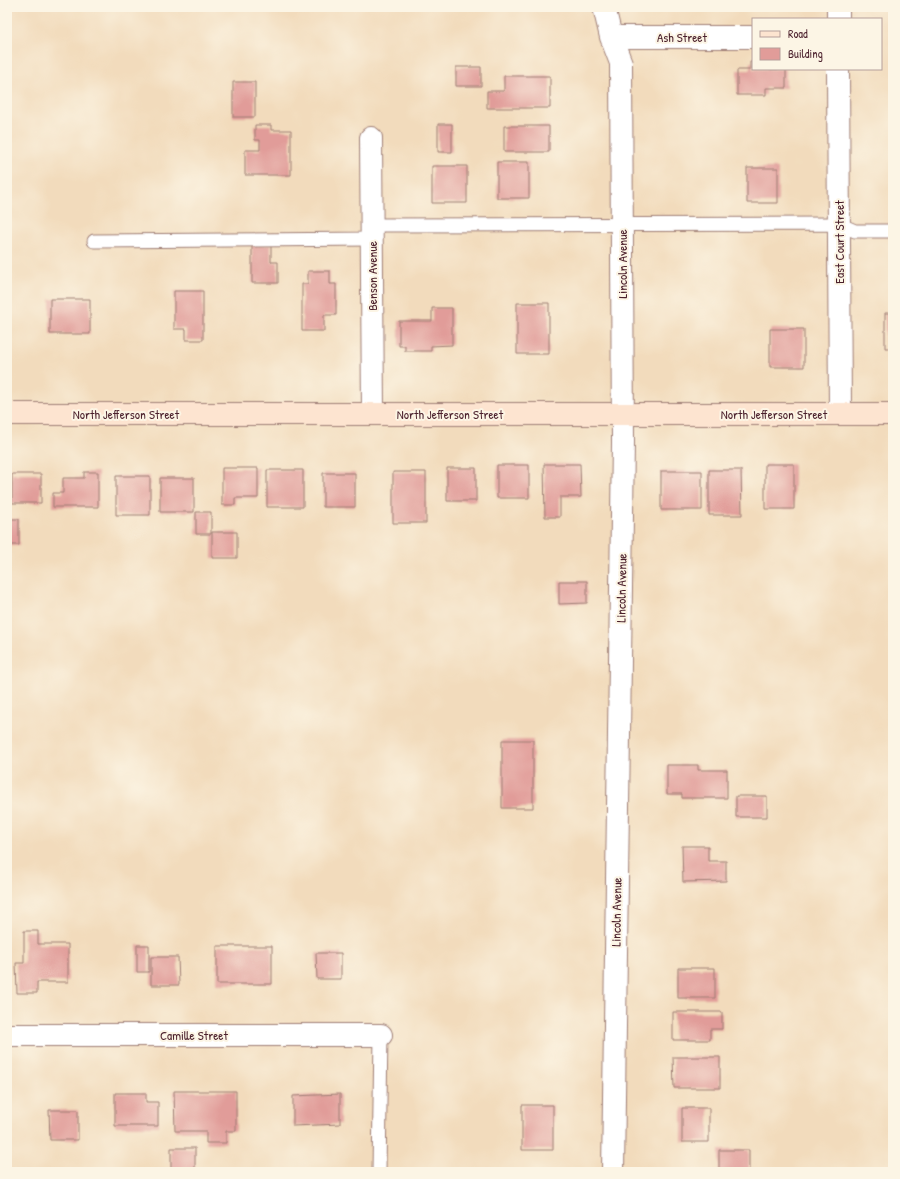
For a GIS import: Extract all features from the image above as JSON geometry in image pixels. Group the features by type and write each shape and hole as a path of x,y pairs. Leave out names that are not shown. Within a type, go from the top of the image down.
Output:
{"main road":[{"name":"North Jefferson Street","path":"7,414 893,414"}],"street":[{"name":"Lincoln Avenue","path":"604,7 621,63 623,414 613,1172"},
{"path":"838,7 838,18"},
{"name":"Ash Street","path":"612,37 752,37"},
{"name":"East Court Street","path":"838,70 840,414"},
{"name":"Benson Avenue","path":"371,138 372,414"},
{"name":"Camille Street","path":"7,1035 381,1035"}],"lane":[{"path":"94,241 622,224 839,224 855,231 893,231"},
{"path":"379,1172 381,1035"}],"building":[{"path":"750,62 752,62 752,70 786,70 786,88 766,88 766,95 737,95 737,70 750,70"},
{"path":"456,67 481,67 481,86 456,86"},
{"path":"504,76 550,76 550,108 487,108 487,91 504,91"},
{"path":"233,82 255,82 255,117 233,117"},
{"path":"438,124 452,124 452,152 438,152"},
{"path":"255,125 271,125 271,130 291,130 291,175 245,175 245,150 260,150 260,140 255,140"},
{"path":"504,126 549,126 549,152 504,152"},
{"path":"497,162 529,162 529,198 497,198"},
{"path":"432,166 467,166 467,203 432,203"},
{"path":"747,168 778,168 778,203 747,203"},
{"path":"252,245 271,245 271,262 278,262 278,283 252,283"},
{"path":"308,271 330,271 330,284 336,284 336,315 324,315 324,331 302,331 302,284 308,284"},
{"path":"174,291 203,291 203,340 186,340 186,329 174,329"},
{"path":"50,299 90,299 90,334 50,334"},
{"path":"517,303 549,303 549,354 517,354"},
{"path":"432,308 452,308 452,345 431,346 431,351 405,351 405,346 399,346 399,321 432,321"},
{"path":"885,313 893,313 893,348 885,348"},
{"path":"770,329 804,329 804,367 770,367"},
{"path":"544,464 580,464 581,497 560,497 560,517 545,517"},
{"path":"765,464 794,464 794,509 765,509"},
{"path":"497,465 529,465 529,498 497,498"},
{"path":"222,468 258,468 258,498 235,498 235,505 222,505"},
{"path":"447,468 476,468 476,501 447,501"},
{"path":"267,470 303,470 303,507 267,507"},
{"path":"709,470 741,470 742,515 709,515"},
{"path":"661,471 702,471 702,510 661,510"},
{"path":"84,472 98,472 98,507 53,507 53,493 63,493 63,478 84,478"},
{"path":"393,472 426,472 426,523 393,523"},
{"path":"323,473 355,473 355,507 323,507"},
{"path":"12,474 41,474 41,503 12,503"},
{"path":"116,476 150,476 150,515 116,515"},
{"path":"160,478 194,478 194,512 160,512"},
{"path":"196,512 211,512 211,534 196,534"},
{"path":"7,519 19,519 19,545 7,545"},
{"path":"212,532 237,532 237,558 212,558"},
{"path":"559,581 587,581 587,603 559,604"},
{"path":"502,740 533,740 533,808 502,808"},
{"path":"667,765 698,765 698,770 727,770 727,798 682,798 682,794 667,794"},
{"path":"736,796 767,796 767,817 736,817"},
{"path":"682,846 708,846 708,861 726,861 726,881 683,882"},
{"path":"24,931 38,931 38,944 68,944 68,982 37,982 37,993 17,993 16,963 24,963"},
{"path":"137,945 149,945 149,972 137,972"},
{"path":"217,946 272,946 272,984 217,984"},
{"path":"316,953 341,953 341,979 317,979"},
{"path":"151,957 178,957 179,985 151,985"},
{"path":"678,968 715,968 715,998 678,998"},
{"path":"673,1012 722,1012 722,1029 710,1029 710,1040 673,1040"},
{"path":"673,1057 720,1057 720,1088 674,1088"},
{"path":"174,1091 236,1091 236,1131 226,1131 226,1143 206,1143 206,1131 175,1131"},
{"path":"115,1093 146,1093 146,1102 158,1102 158,1126 115,1126"},
{"path":"340,1094 340,1124 293,1126 293,1096"},
{"path":"7,1095 10,1095 10,1147 7,1147"},
{"path":"522,1105 553,1105 553,1150 522,1150"},
{"path":"682,1108 709,1108 709,1142 682,1142"},
{"path":"49,1110 78,1110 78,1140 50,1140"},
{"path":"171,1148 195,1148 195,1172 171,1172"},
{"path":"719,1150 749,1150 749,1172 719,1172"},
{"path":"489,1170 519,1170 519,1172 489,1172"}]}
